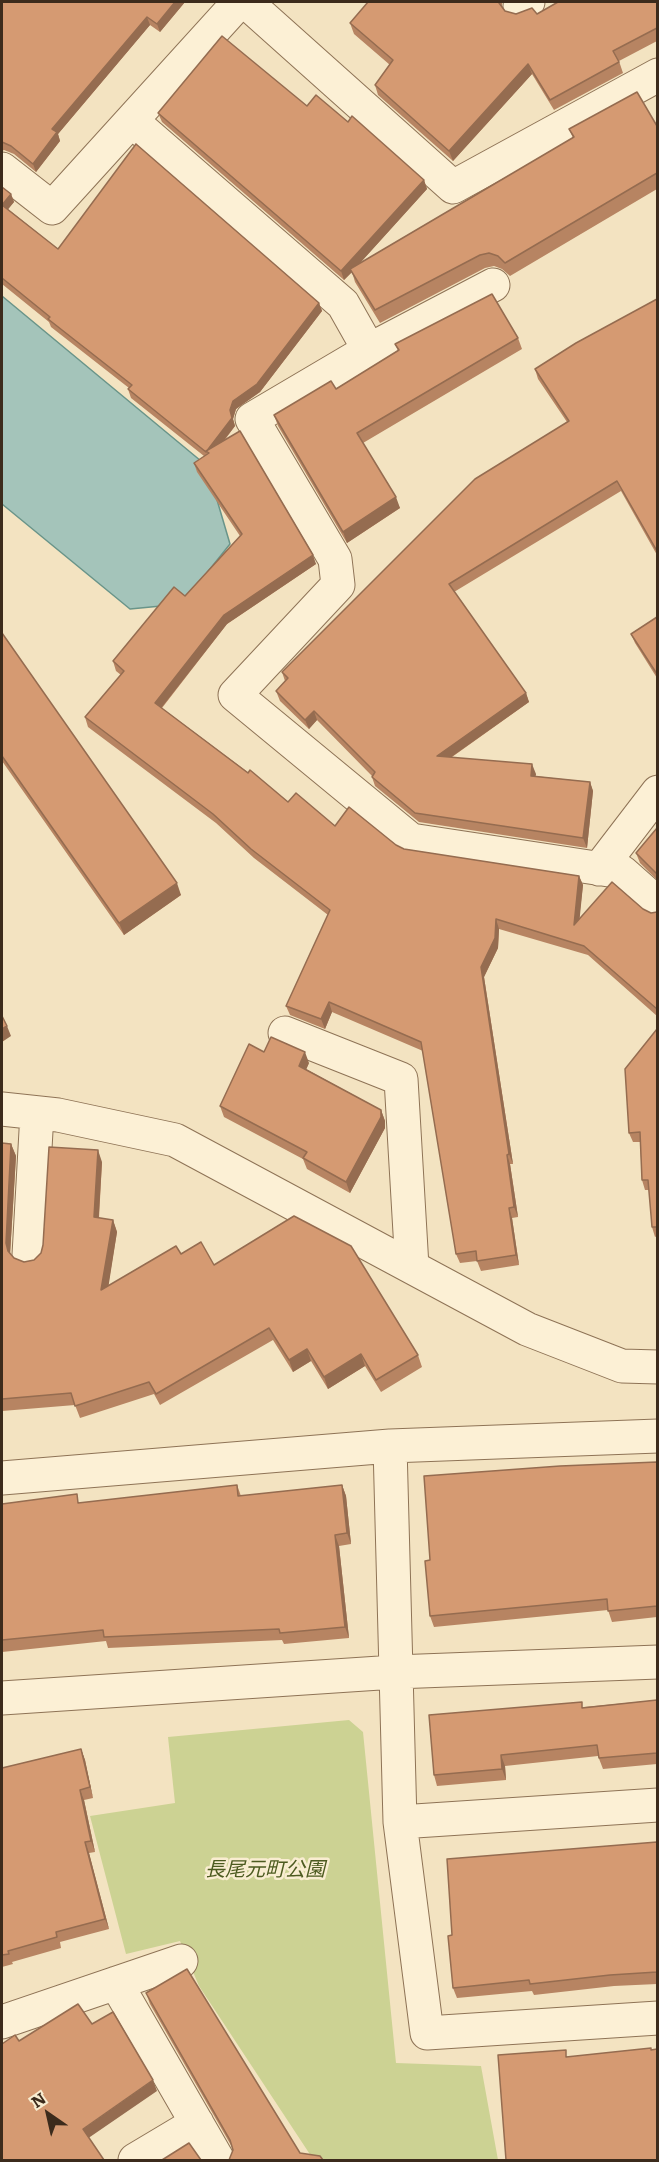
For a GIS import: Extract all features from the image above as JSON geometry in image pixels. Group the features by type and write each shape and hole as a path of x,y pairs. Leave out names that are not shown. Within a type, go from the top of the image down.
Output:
{"street":[{"path":"2,169 52,208 133,122 239,2"},
{"path":"246,2 453,187 657,75"},
{"path":"133,122 343,304 369,350"},
{"path":"493,285 369,350 252,420 334,559 338,585 235,695 411,840 622,872 657,904"},
{"path":"599,869 657,792"},
{"path":"285,1033 401,1078 412,1267"},
{"path":"2,1109 58,1115 175,1140 527,1329 622,1366 657,1367"},
{"path":"29,1255 37,1113"},
{"path":"2,1478 390,1446 657,1436"},
{"path":"390,1446 400,1822 427,2033 657,2018"},
{"path":"2,1698 395,1672 657,1662"},
{"path":"400,1822 657,1805"},
{"path":"2,2022 181,1961"},
{"path":"117,1983 218,2160"},
{"path":"135,2160 197,2123"}],"green space":[{"name":"長尾元町公園","path":"349,1720 363,1732 396,2063 481,2066 498,2160 313,2159 199,1986 180,1941 126,1954 90,1816 175,1803 168,1737"}],"water":[{"path":"2,296 207,466 230,544 182,604 130,609 2,504"}],"building":[{"path":"2,2 175,2 157,24 147,17 52,129 57,132 33,164 11,146 2,142"},
{"path":"368,2 499,2 505,11 516,14 532,8 537,14 558,2 657,2 657,28 613,51 619,62 550,100 528,64 449,151 375,85 393,60 350,23"},
{"path":"222,36 307,106 316,95 348,122 352,116 424,180 341,271 158,113"},
{"path":"637,92 657,126 657,173 505,263 498,256 489,253 480,255 375,310 350,269 574,137 569,129"},
{"path":"136,144 319,303 257,384 233,401 230,410 232,418 206,452 128,389 132,385 48,319 50,317 2,278 2,205 58,249"},
{"path":"2,187 11,194 2,205"},
{"path":"492,294 518,338 357,433 396,497 343,532 274,415 331,381 336,389 399,350 395,344"},
{"path":"657,299 657,551 617,481 449,584 526,693 437,756 532,764 531,776 590,782 583,838 415,813 372,777 375,772 314,711 305,720 276,691 288,678 282,672 475,479 569,421 535,369 576,343"},
{"path":"240,431 313,555 224,615 155,703 248,773 250,770 288,802 296,793 335,826 349,807 404,849 579,876 574,925 612,882 643,909 651,913 657,912 657,1009 584,946 496,919 495,938 481,967 509,1154 507,1155 514,1207 509,1208 516,1255 477,1261 476,1251 456,1254 421,1042 329,1002 321,1019 286,1006 330,910 251,849 213,814 85,717 124,671 113,661 174,587 185,596 242,534 194,463 209,453 206,451"},
{"path":"657,617 657,674 631,634"},
{"path":"2,633 177,883 119,923 2,756"},
{"path":"657,828 657,874 636,853"},
{"path":"2,1016 7,1026 2,1029"},
{"path":"657,1029 657,1227 652,1227 648,1180 642,1180 640,1132 629,1133 625,1069"},
{"path":"271,1037 305,1052 299,1066 381,1110 381,1117 346,1182 303,1158 307,1152 220,1106 249,1044 264,1052"},
{"path":"2,1143 11,1144 6,1243 8,1251 14,1258 24,1262 34,1260 41,1253 49,1147 98,1150 94,1217 113,1220 101,1290 176,1246 181,1254 201,1242 214,1265 294,1216 351,1246 418,1355 376,1380 361,1354 324,1377 307,1349 289,1360 269,1328 156,1394 149,1382 75,1406 71,1393 2,1399"},
{"path":"657,1462 657,1606 608,1611 607,1599 430,1616 425,1561 430,1560 424,1476 560,1466"},
{"path":"237,1485 238,1496 342,1485 347,1533 335,1535 345,1627 280,1633 279,1629 104,1637 103,1630 2,1640 2,1504 77,1494 78,1503"},
{"path":"657,1700 657,1753 599,1758 597,1745 501,1755 502,1769 434,1775 429,1715 582,1702 582,1708"},
{"path":"81,1749 90,1787 80,1790 91,1841 85,1842 105,1919 56,1932 57,1937 8,1951 9,1954 2,1955 2,1768"},
{"path":"657,1842 657,1972 530,1984 529,1980 453,1988 448,1936 452,1935 447,1859"},
{"path":"187,1969 300,2153 320,2156 323,2160 229,2160 233,2150 230,2140 146,1993"},
{"path":"78,2004 92,2024 113,2012 153,2080 83,2129 104,2160 2,2160 2,2044 15,2035 19,2041"},
{"path":"651,2048 651,2050 657,2049 657,2160 506,2160 498,2055 566,2050 566,2057"},
{"path":"189,2143 201,2160 162,2160"}]}
